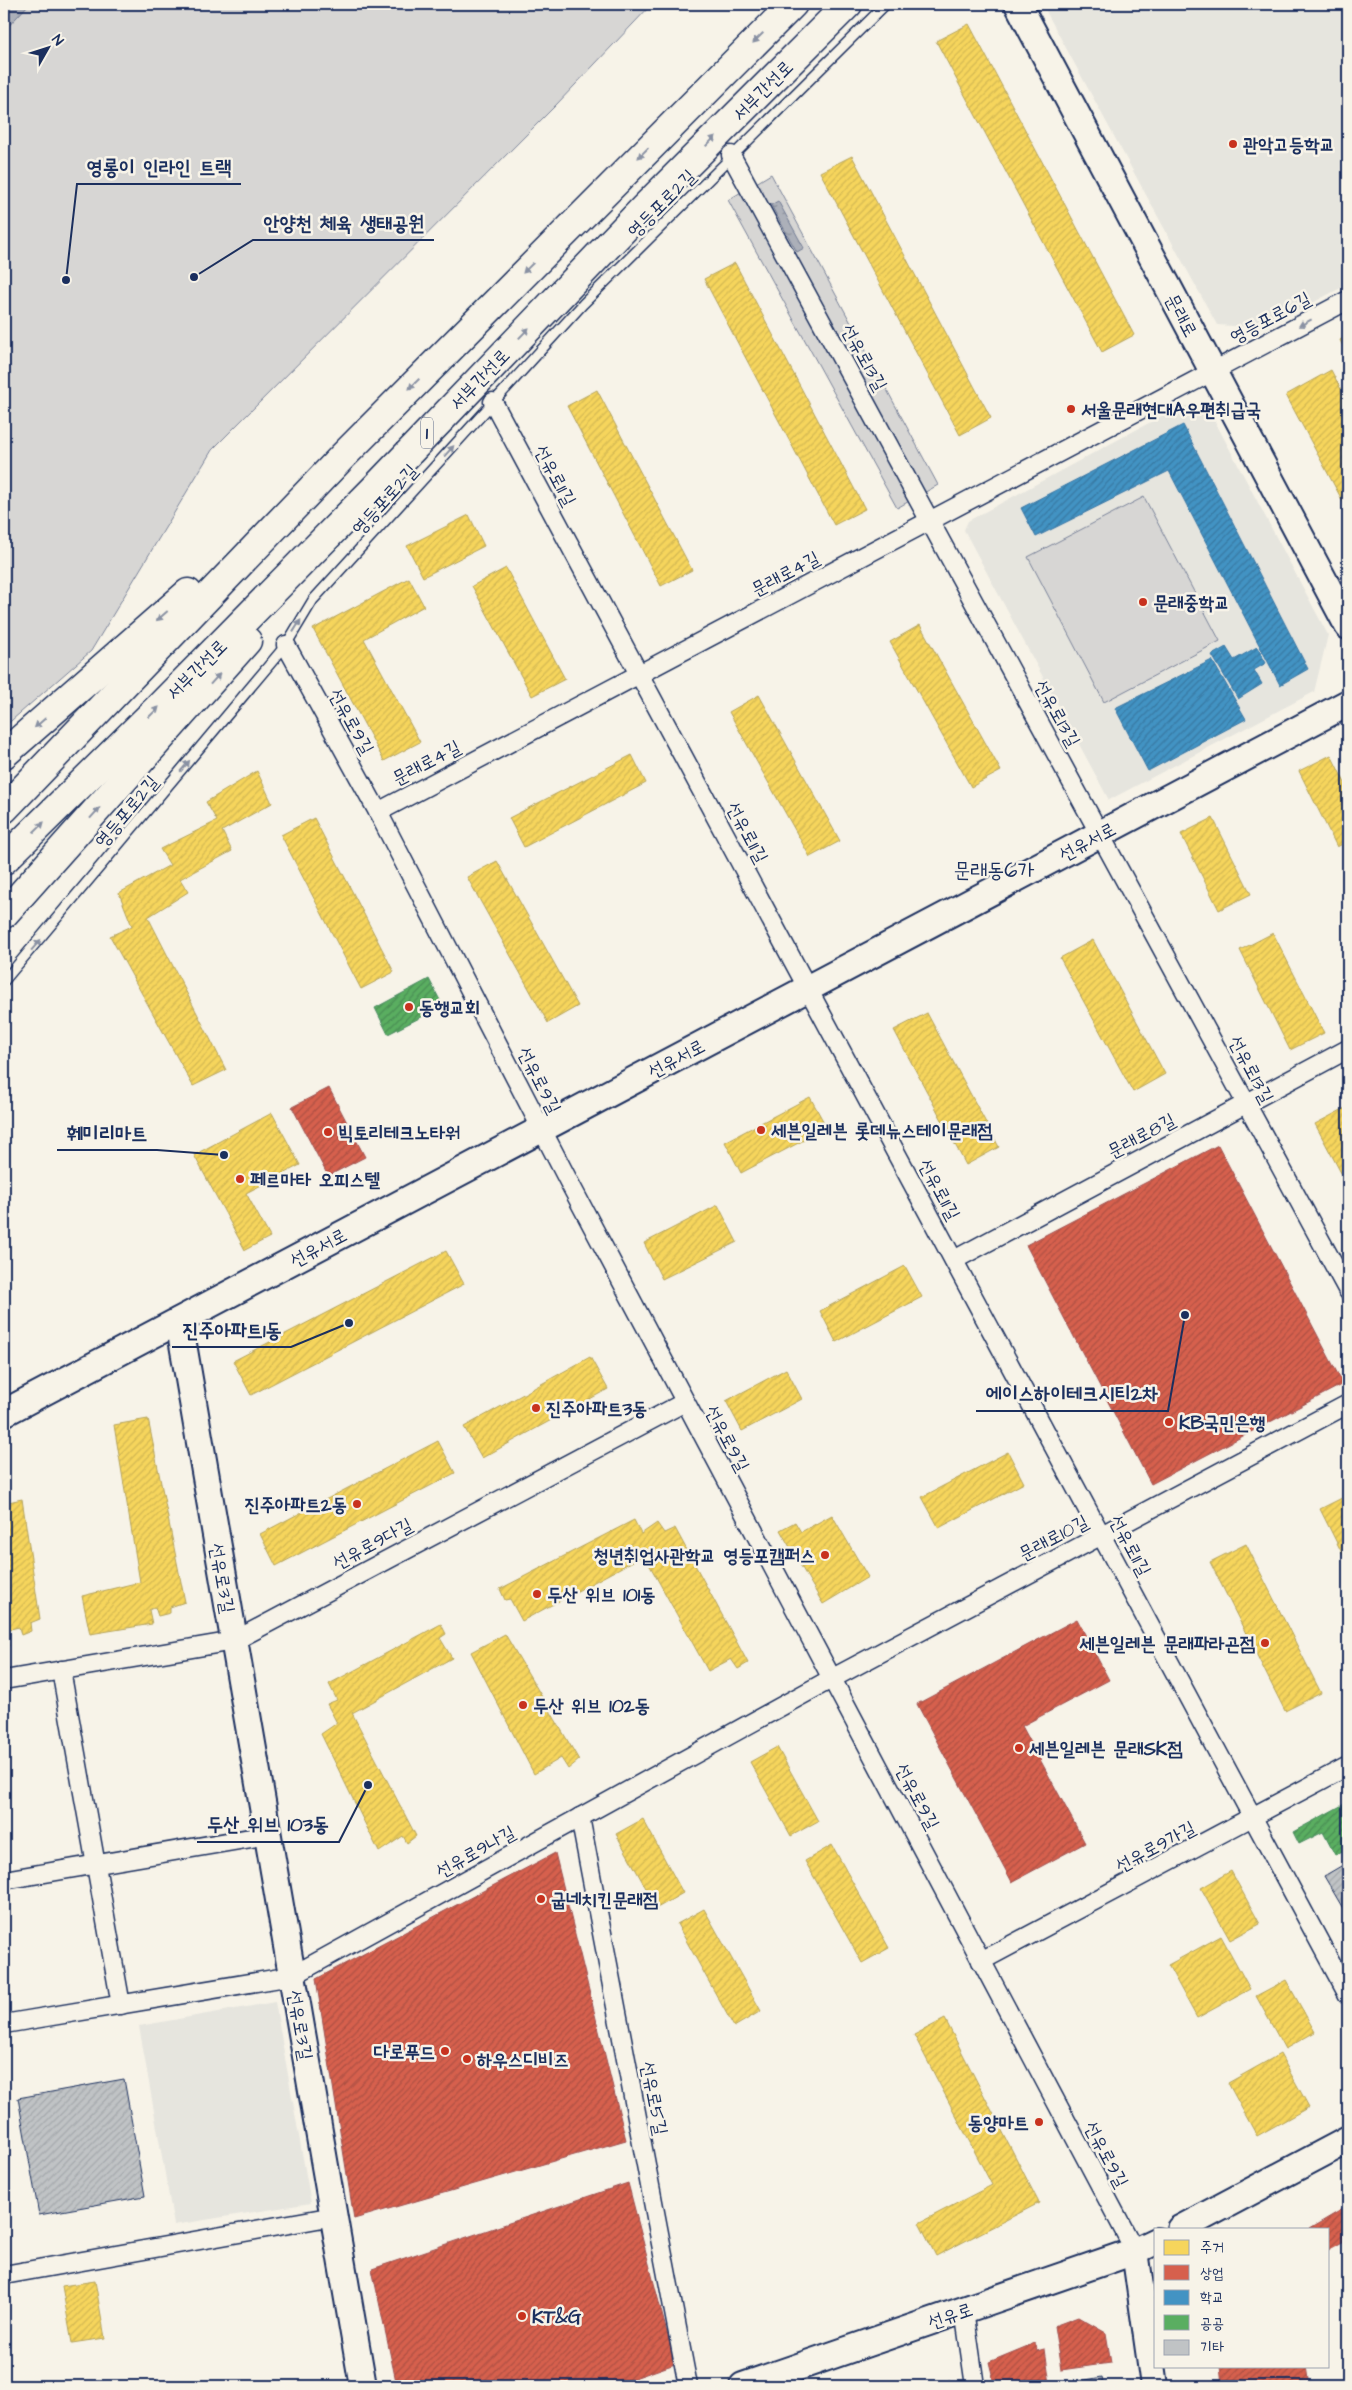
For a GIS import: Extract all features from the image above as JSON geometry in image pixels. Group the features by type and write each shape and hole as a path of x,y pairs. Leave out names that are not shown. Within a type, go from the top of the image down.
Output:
{"main road":[{"name":"1","path":"4,809 343,456 792,4"},
{"name":"서부간선로","path":"4,860 49,818 376,487 644,208 848,4"},
{"name":"1","path":"4,754 343,456"},
{"name":"1","path":"4,914 223,669 376,487"}],"street":[{"name":"문래로","path":"1018,4 1348,626"},
{"name":"선유로13길","path":"731,155 1348,1291"},
{"name":"영등포로6길","path":"1212,372 1348,300"},
{"name":"문래로4길","path":"378,812 1212,372"},
{"name":"선유로11길","path":"494,402 1348,1995"},
{"name":"선유로9길","path":"286,645 378,812 541,1130 981,1961 1145,2246"},
{"name":"선유서로","path":"4,1413 1348,703"},
{"name":"문래로8길","path":"954,1260 1348,1049"},
{"name":"선유로3길","path":"179,1321 363,2386"},
{"name":"선유로9다길","path":"4,1680 234,1641 685,1402"},
{"name":"문래로10길","path":"831,1679 1348,1404"},
{"path":"62,1670 121,2005"},
{"name":"선유로9나길","path":"4,2024 292,1976 831,1679"},
{"name":"선유로9가길","path":"981,1961 1348,1766"},
{"name":"선유로5길","path":"580,1817 688,2386"},
{"path":"4,1880 268,1835"},
{"path":"1183,2228 1207,2221 1348,2140"},
{"path":"4,2275 334,2216"},
{"path":"1145,2246 1154,2374"},
{"name":"선유로","path":"743,2386 1145,2246"},
{"path":"964,2310 975,2386"}],"lane":[{"name":"영등포로2길","path":"4,982 286,645 313,600 583,304 731,155 886,4"}],"shaded area":[{"path":"4,4 652,4 556,105 212,450 91,651 4,727"},
{"name":"관악고등학교","path":"1042,4 1348,4 1348,284 1265,328 1217,325"},
{"path":"771,174 938,485 897,508 728,200"},
{"path":"1182,405 1210,412 1328,635 1314,692 1109,800 964,530 968,521"},
{"path":"1144,497 1220,641 1104,702 1028,557"},
{"path":"275,2002 311,2203 174,2225 139,2026"}],"water":[{"path":"4,4 29,4 4,31"},
{"path":"778,201 804,248 797,252 771,205"}],"building: 주거":[{"path":"969,24 1134,335 1102,352 936,41"},
{"path":"852,156 991,418 960,435 820,172"},
{"path":"735,263 865,509 834,525 704,279"},
{"path":"1348,335 1348,357 1340,340"},
{"path":"1331,370 1348,403 1348,511 1286,395"},
{"path":"597,390 692,570 661,586 567,406"},
{"path":"469,515 484,546 423,577 407,546"},
{"path":"506,568 565,679 532,696 472,586"},
{"path":"409,578 424,606 364,639 420,742 384,761 313,629"},
{"path":"920,625 1001,771 971,787 890,642"},
{"path":"759,695 840,841 810,857 729,712"},
{"path":"632,755 646,783 524,847 509,818"},
{"path":"1331,755 1348,789 1348,841 1337,847 1299,771"},
{"path":"257,771 272,803 222,831 232,851 180,879 188,892 148,917 226,1070 193,1086 110,936 132,926 119,893 170,865 160,849 217,821 206,802"},
{"path":"314,818 394,972 361,989 281,835"},
{"path":"1213,818 1251,894 1219,910 1181,834"},
{"path":"497,861 578,1006 548,1023 467,877"},
{"path":"1273,933 1324,1033 1290,1050 1240,950"},
{"path":"1093,940 1165,1074 1133,1092 1060,958"},
{"path":"927,1013 999,1147 966,1165 894,1030"},
{"path":"810,1097 827,1128 741,1173 725,1142"},
{"path":"1348,1108 1348,1186 1315,1124"},
{"name":"페르마타 오피스텔","path":"272,1113 300,1165 246,1193 270,1237 245,1250 194,1155"},
{"path":"718,1205 737,1242 662,1279 644,1243"},
{"path":"446,1251 464,1284 251,1395 233,1361"},
{"path":"905,1266 922,1297 836,1342 820,1311"},
{"name":"진주아파트3동","path":"590,1357 608,1389 482,1458 464,1427"},
{"path":"786,1369 802,1399 742,1431 726,1401"},
{"path":"148,1419 185,1602 170,1607 170,1613 158,1616 155,1607 149,1610 152,1624 90,1634 82,1596 140,1582 114,1425"},
{"name":"진주아파트2동","path":"438,1441 455,1473 276,1566 260,1534"},
{"path":"1008,1452 1024,1483 939,1528 922,1497"},
{"path":"1348,1495 1348,1565 1320,1509"},
{"path":"22,1499 40,1619 30,1623 31,1631 21,1635 19,1627 6,1630 9,1646 4,1647 4,1503"},
{"name":"청년취업사관학교 영등포캠퍼스","path":"832,1515 868,1577 823,1604 780,1530 795,1522 801,1532"},
{"name":"두산 위브 101동","path":"634,1520 641,1534 657,1523 664,1533 675,1528 748,1663 738,1669 731,1659 708,1671 644,1555 522,1621 510,1599 505,1600 500,1589"},
{"path":"1246,1544 1321,1693 1285,1711 1210,1562"},
{"path":"441,1624 446,1634 440,1638 452,1658 352,1713 416,1836 407,1843 403,1836 379,1852 321,1734 337,1723 327,1704 337,1700 329,1684"},
{"name":"두산 위브 102동","path":"505,1634 579,1760 568,1769 561,1758 534,1774 471,1652"},
{"path":"777,1747 818,1821 791,1836 750,1762"},
{"path":"643,1819 683,1893 657,1908 616,1834"},
{"path":"832,1845 889,1948 862,1963 805,1861"},
{"path":"1231,1871 1260,1924 1230,1940 1201,1888"},
{"path":"704,1909 761,2011 734,2027 677,1924"},
{"path":"1221,1936 1250,1989 1197,2018 1168,1965"},
{"path":"1286,1980 1315,2032 1285,2049 1256,1996"},
{"path":"945,2019 1039,2203 936,2256 919,2223 992,2185 914,2035"},
{"path":"1280,2054 1309,2107 1257,2136 1228,2083"},
{"path":"95,2281 105,2338 72,2343 62,2286"}],"building: 상업":[{"name":"빅토리테크노타워","path":"329,1088 365,1157 328,1176 292,1107"},
{"path":"1218,1145 1343,1384 1151,1484 1026,1245"},
{"path":"1077,1619 1109,1680 1022,1726 1085,1843 1012,1882 917,1704"},
{"name":"하우스디비즈","path":"555,1853 626,2140 354,2219 316,1979"},
{"name":"KT&G","path":"628,2183 675,2364 611,2386 397,2386 372,2269"},
{"path":"1348,2206 1348,2239 1330,2249 1330,2228 1311,2228"},
{"path":"1078,2317 1106,2333 1111,2363 1061,2370 1054,2326"},
{"path":"1035,2343 1038,2351 1045,2349 1050,2384 1039,2386 995,2386 989,2362"},
{"path":"1220,2368 1306,2368 1309,2386 1222,2386"}],"building: 학교":[{"path":"1183,425 1308,669 1280,685 1169,471 1036,537 1021,508"},
{"path":"1226,647 1234,660 1257,647 1266,663 1254,670 1262,684 1238,699 1212,655"},
{"path":"1212,660 1246,719 1148,771 1115,708"}],"building: 공공":[{"name":"동행교회","path":"429,979 443,1006 388,1034 375,1008"},
{"path":"1348,1802 1348,1848 1335,1855 1323,1832 1299,1844 1293,1832"}],"building: 기타":[{"path":"1348,1862 1348,1917 1324,1876"},
{"path":"124,2079 145,2196 39,2215 18,2098"},
{"path":"1102,2377 1104,2386 1076,2386 1075,2382"},
{"path":"950,2380 952,2386 927,2386 927,2385"}],"place":[{"name":"관악고등학교","path":"1233,144"},
{"name":"안양천 체육 생태공원","path":"194,277"},
{"name":"영롱이 인라인 트랙","path":"66,280"},
{"name":"서울문래현대A우편취급국","path":"1071,409"},
{"name":"문래중학교","path":"1143,602"},
{"name":"동행교회","path":"409,1007"},
{"name":"세븐일레븐 롯데뉴스테이문래점","path":"761,1130"},
{"name":"빅토리테크노타워","path":"328,1132"},
{"name":"훼미리마트","path":"224,1155"},
{"name":"페르마타 오피스텔","path":"240,1179"},
{"name":"에이스하이테크시티2차","path":"1185,1315"},
{"name":"진주아파트1동","path":"349,1323"},
{"name":"진주아파트3동","path":"536,1408"},
{"name":"KB국민은행","path":"1169,1422"},
{"name":"진주아파트2동","path":"357,1504"},
{"name":"청년취업사관학교 영등포캠퍼스","path":"825,1555"},
{"name":"두산 위브 101동","path":"537,1594"},
{"name":"세븐일레븐 문래파라곤점","path":"1265,1643"},
{"name":"두산 위브 102동","path":"523,1705"},
{"name":"세븐일레븐 문래SK점","path":"1019,1748"},
{"name":"두산 위브 103동","path":"368,1785"},
{"name":"굽네치킨문래점","path":"541,1899"},
{"name":"다로푸드","path":"445,2051"},
{"name":"하우스디비즈","path":"467,2059"},
{"name":"동양마트","path":"1039,2122"},
{"name":"KT&G","path":"522,2316"}],"district":[{"name":"문래동6가","path":"994,870"}]}
